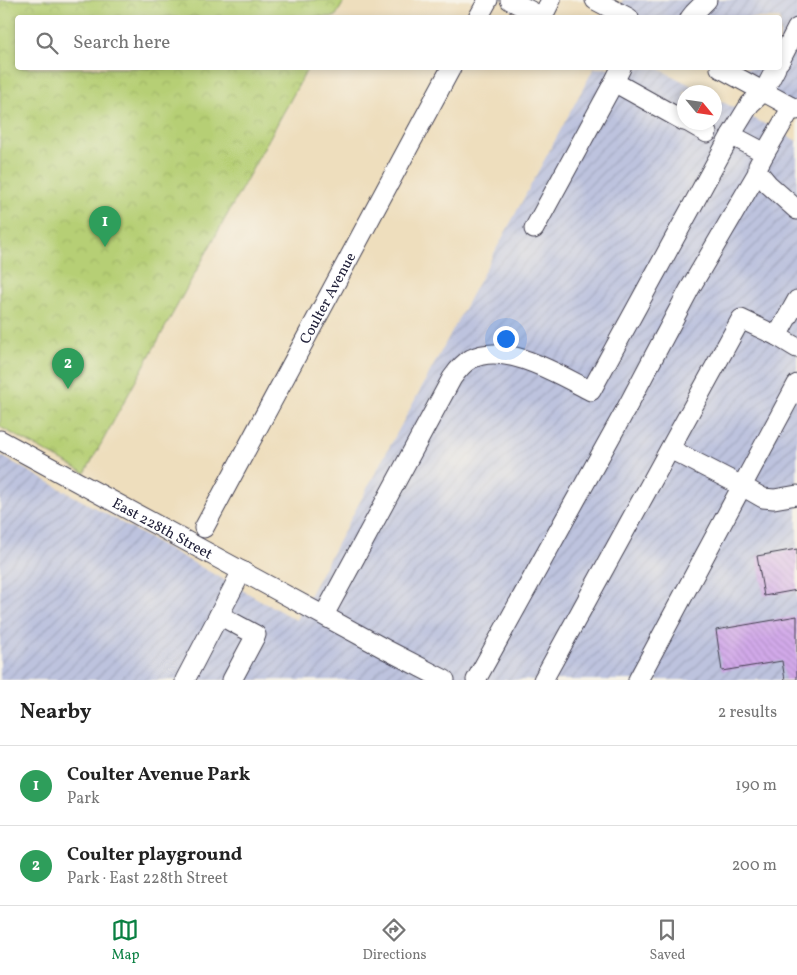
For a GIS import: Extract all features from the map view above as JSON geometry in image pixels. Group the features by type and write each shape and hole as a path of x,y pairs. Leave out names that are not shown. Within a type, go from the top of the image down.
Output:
{"street":[{"path":"480,15 488,0"},
{"path":"510,0 538,15"},
{"path":"543,15 551,0"},
{"path":"595,0 623,15"},
{"path":"692,15 707,0"},
{"path":"782,57 797,28"},
{"name":"Coulter Avenue","path":"204,528 451,70"},
{"path":"476,680 626,409 689,290 758,172 758,166 765,153 795,109 724,70"},
{"path":"324,615 452,378 463,364 484,355 516,357 536,363 591,391 732,135 750,104 764,92 775,70"},
{"path":"534,229 618,75 677,116"},
{"path":"702,130 707,133"},
{"path":"732,135 765,153"},
{"path":"758,172 768,184 797,210"},
{"path":"777,336 797,300"},
{"path":"544,680 742,319 797,348"},
{"path":"638,680 797,384"},
{"name":"East 228th Street","path":"0,440 445,680"},
{"path":"670,449 763,498 774,499 797,496"},
{"path":"185,680 242,571"},
{"path":"219,615 256,635 232,680"}],"shaded area":[{"path":"623,0 797,0 797,110 724,70 782,70 782,15 624,15 617,11"},
{"path":"593,70 661,70 690,85 677,85 677,130 722,130 722,102 797,141 797,680 0,680 0,455 296,620"}],"green space":[{"path":"0,0 345,0 336,15 15,15 15,70 307,70 85,473 0,427"}],"building":[{"path":"797,549 797,590 764,596 757,556"},
{"path":"797,616 797,680 785,680 782,661 722,671 716,630"}],"place":[{"name":"Coulter Avenue Park","path":"105,247"},
{"name":"Coulter playground","path":"68,389"}]}
